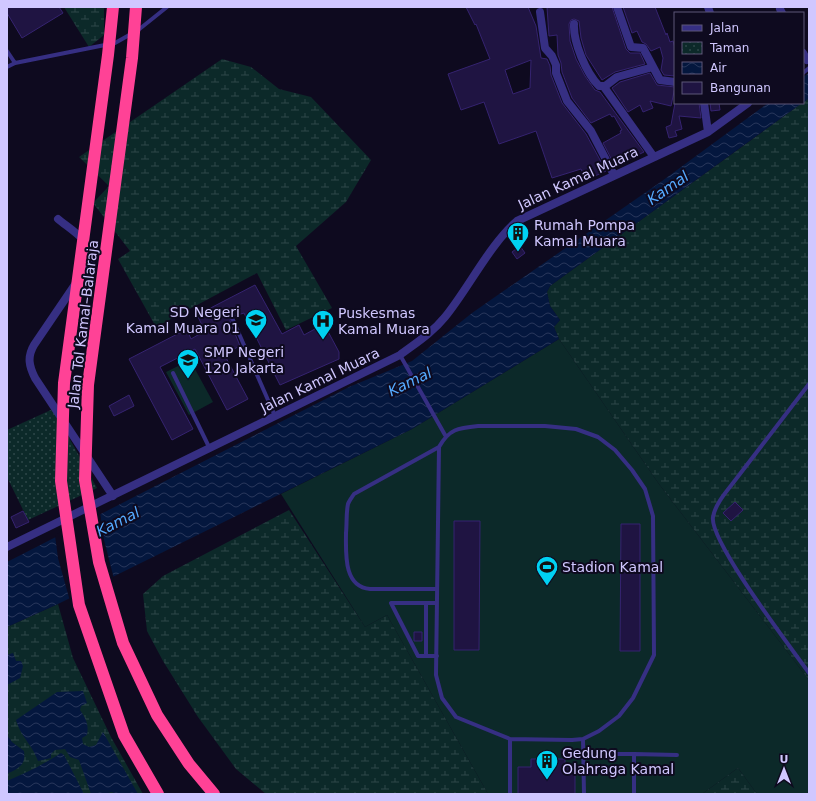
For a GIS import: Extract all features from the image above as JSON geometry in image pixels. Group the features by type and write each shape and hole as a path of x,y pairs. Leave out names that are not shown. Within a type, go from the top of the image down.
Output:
{"highway":[{"name":"Jalan Tol Kamal–Balaraja","path":"113,7 108,55 64,383 61,481 79,605 124,735 158,794"},
{"name":"Jalan Tol Kamal–Balaraja","path":"136,7 131,66 88,385 85,480 99,562 123,643 157,715 189,764 212,791"}],"street":[{"path":"618,7 631,47 643,48 660,80 674,82"},
{"path":"540,12 545,48 552,56 556,65 556,73 567,101 591,131 614,175"},
{"path":"574,24 575,38 582,60 599,86 604,86 617,78 653,67"},
{"path":"604,86 654,156"},
{"path":"704,104 708,132"},
{"name":"Jalan Kamal Muara","path":"7,547 275,417 402,358 445,317 495,247 517,221 708,132 747,104"},
{"path":"58,219 87,244 92,253 91,261 34,345 30,352 29,364 35,378 113,496"}],"lane":[{"path":"7,67 115,43 143,27 167,7"},
{"path":"7,51 15,64"},
{"path":"233,320 275,417"},
{"path":"402,358 435,420 445,435"},
{"path":"173,373 210,449"},
{"path":"809,384 721,498 713,518 718,538 736,569 809,673"},
{"path":"478,426 545,426 576,429 598,437 615,450 632,470 645,489 652,516 654,655 633,698 619,716 583,739 510,739 456,717 442,698 436,675 439,447 445,435 461,428 478,426"},
{"path":"437,589 370,589 357,585 353,580 347,563 347,514 348,503 354,494 439,447"},
{"path":"437,603 391,603 418,656 437,656"},
{"path":"426,603 426,656"},
{"path":"510,739 510,794"},
{"path":"583,739 584,794"},
{"path":"583,754 677,755"},
{"path":"634,754 634,794"}],"green space":[{"path":"64,7 104,7 104,35 89,47"},
{"path":"222,59 251,67 279,89 311,97 371,160 346,202 296,246 332,308 286,330 257,273 156,327 118,259 130,251 93,203 109,186 79,157"},
{"path":"809,98 809,680 659,484 559,339 554,327 560,320 550,306 547,292 550,286 801,104 804,104 804,102"},
{"path":"559,339 659,484 809,680 809,794 757,794 738,768 702,794 488,794 387,615 365,627 281,494 412,429"},
{"path":"190,360 213,402 189,415 166,372"},
{"path":"53,409 97,488 28,520 7,477 7,430"},
{"path":"289,510 365,627 387,615 488,794 266,794 236,769 198,717 163,661 147,631 143,594 163,576"},
{"path":"58,604 73,658 111,737 143,794 7,794 7,627"},
{"path":"738,768 757,794 702,794"}],"water":[{"path":"809,73 809,98 804,102 804,76"},
{"name":"Kamal","path":"767,104 801,104 550,286 547,292 550,306 560,320 554,327 559,339 412,429 58,604 7,627 7,562 349,387 412,361 472,313 662,181"},
{"path":"13,653 16,661 21,661 23,666 20,678 7,685 7,655"},
{"path":"83,691 87,703 81,706 80,710 88,728 87,735 82,738 83,744 89,747 96,745 103,732 138,794 118,794 111,792 106,794 91,794 79,760 70,757 65,749 55,750 51,754 51,758 38,761 36,755 18,727 16,720 57,692"},
{"path":"7,735 12,742 24,751 24,760 21,766 7,774"},
{"path":"61,753 64,755 84,794 7,794 7,781 35,768"}],"pier":[{"path":"100,512 104,540 114,579 70,601 58,558 55,535"}],"building":[{"path":"7,7 59,7 63,13 22,38 7,13"},
{"path":"466,7 528,7 536,26 541,58 547,59 550,66 551,75 562,103 586,134 606,171 586,180 581,169 552,178 536,131 499,144 484,102 461,110 448,74 490,59 476,24 475,25","holes":["531,60 530,88 513,94 505,70"]},
{"path":"547,7 612,7 626,49 630,53 640,53 645,64 615,72 602,80 586,55 581,38 579,21 574,19 571,20 569,24 570,41 576,59 585,76 595,90 600,92 644,152 615,166 603,143 621,133 620,131 622,130 614,116 612,117 610,114 591,123 572,98 562,72 558,55 557,35 549,36"},
{"path":"623,7 655,7 666,35 667,33 670,42 673,41 674,44 674,76 664,75 661,70 663,58 660,47 651,51 646,44 642,42 637,31 632,33"},
{"path":"650,73 657,85 674,87 671,106 650,101 653,108 643,112 640,105 628,112 612,88 620,82"},
{"path":"675,104 699,104 701,118 679,116 682,129 675,131 677,136 669,138 666,127 671,125"},
{"path":"710,104 719,104 720,110 711,111"},
{"name":"Rumah Pompa Kamal Muara","path":"520,246 525,253 517,259 512,252"},
{"path":"255,285 282,334 299,325 304,335 324,324 339,352 339,359 280,385 244,313 231,317 230,321 240,346 224,354 248,399 227,410 195,349 160,367 193,429 172,440 129,359 187,329 191,339 205,331 197,315"},
{"path":"129,395 134,406 114,416 109,406"},
{"path":"735,502 743,510 731,521 723,513"},
{"path":"23,511 29,522 16,528 11,517"},
{"path":"454,521 480,521 479,650 454,650"},
{"path":"621,524 640,524 640,651 620,651"},
{"path":"414,632 422,632 422,641 414,641"},
{"name":"Gedung Olahraga Kamal","path":"531,759 565,759 565,767 575,767 575,794 518,794 518,767 531,767"}],"place":[{"name":"Rumah Pompa Kamal Muara","path":"518,252"},
{"name":"SD Negeri Kamal Muara 01","path":"256,340"},
{"name":"Puskesmas Kamal Muara","path":"323,340"},
{"name":"SMP Negeri 120 Jakarta","path":"188,380"},
{"name":"Stadion Kamal","path":"547,586"},
{"name":"Gedung Olahraga Kamal","path":"547,780"}]}
